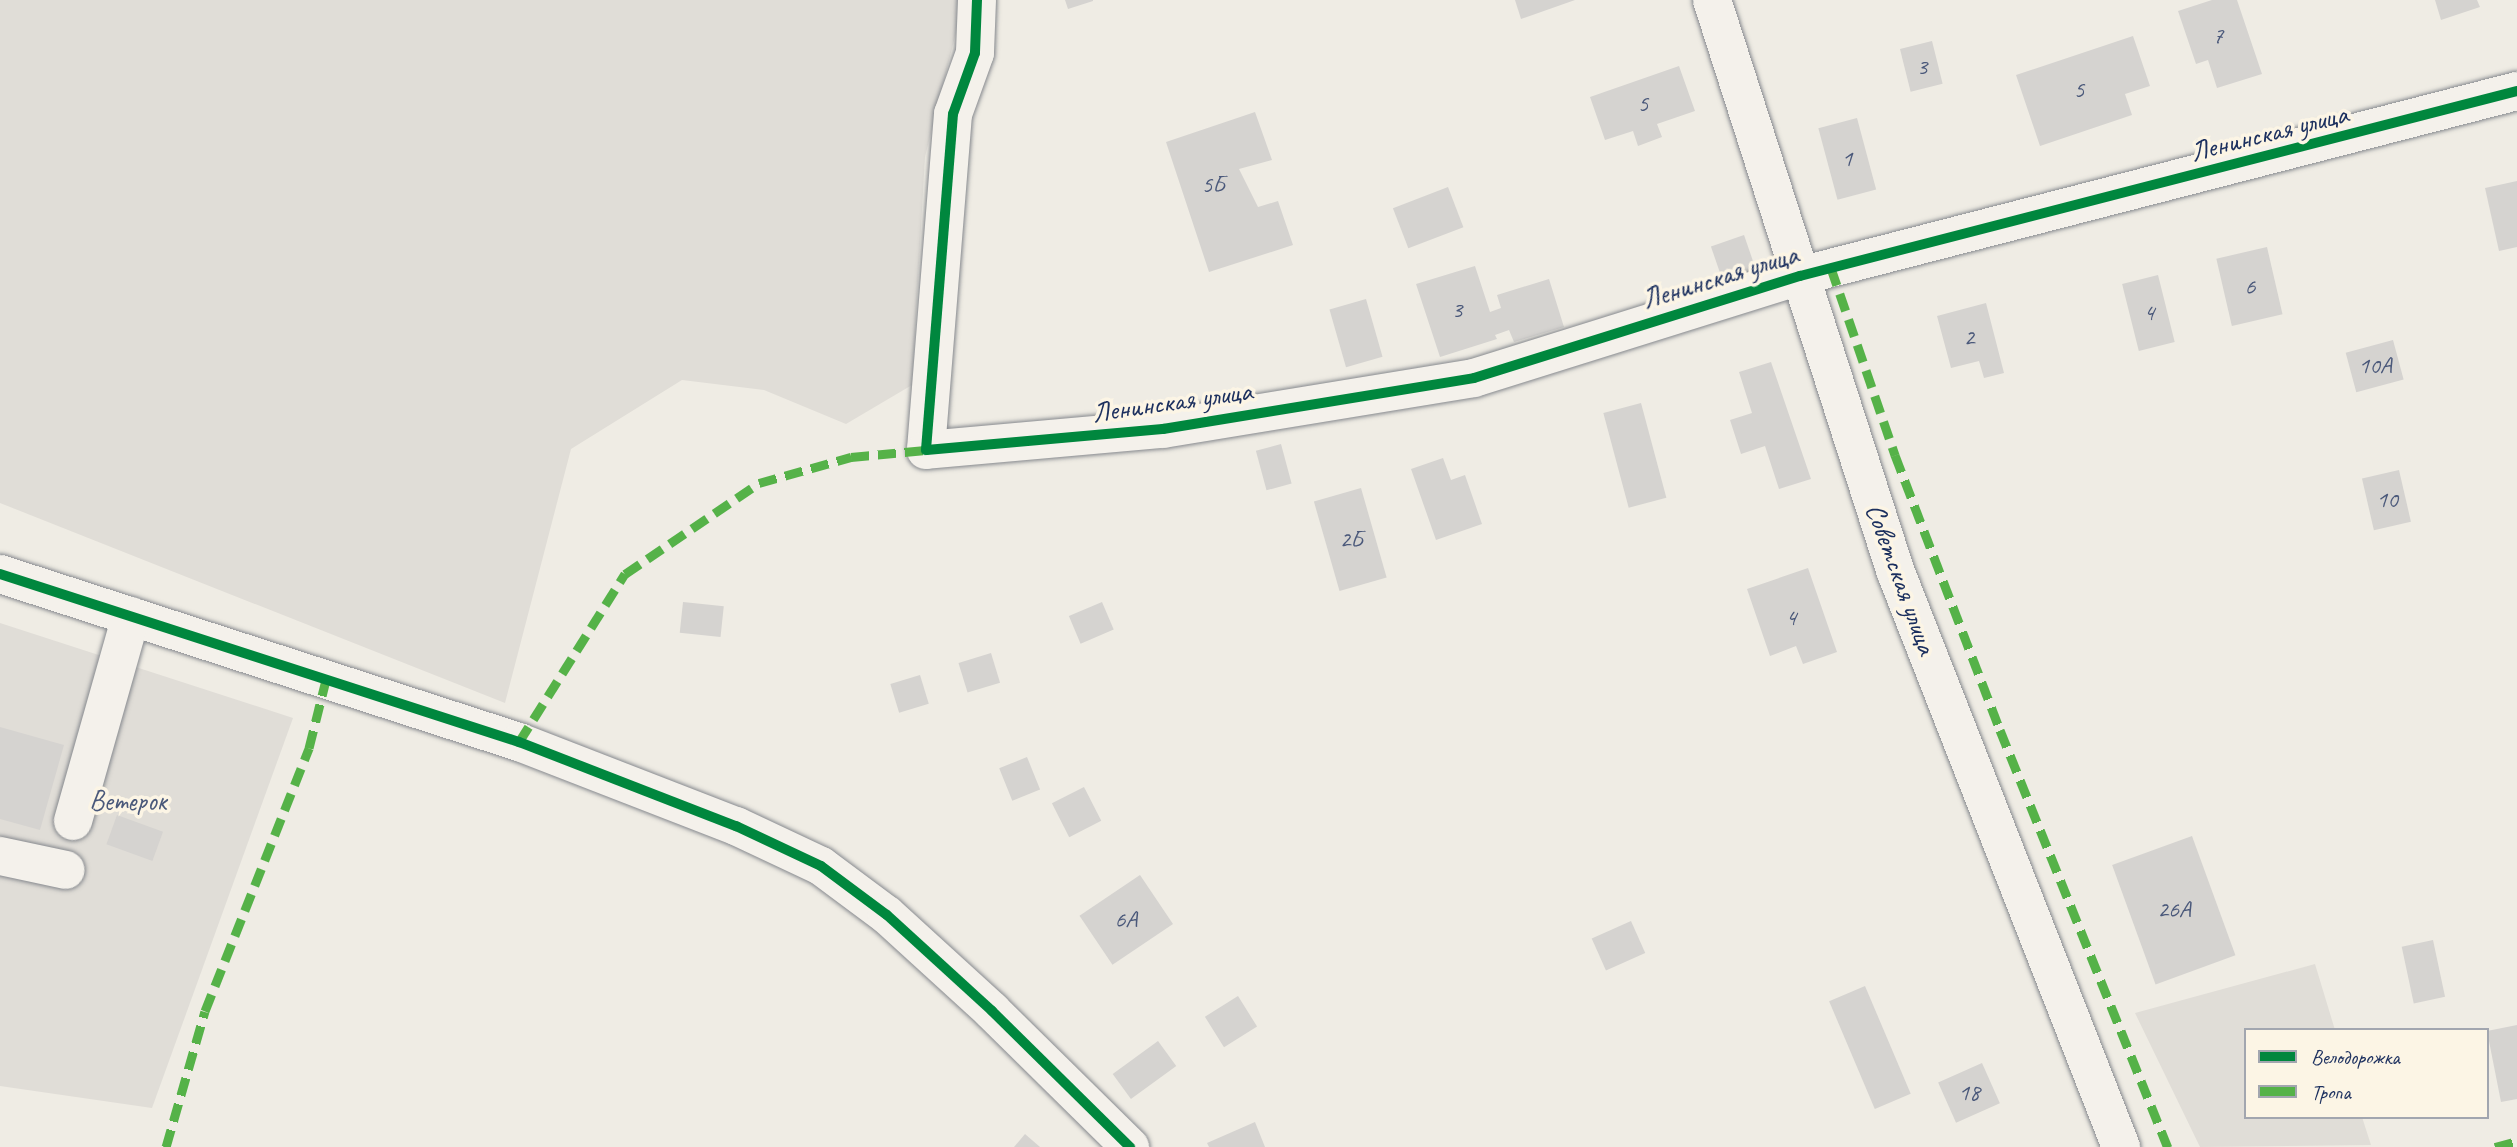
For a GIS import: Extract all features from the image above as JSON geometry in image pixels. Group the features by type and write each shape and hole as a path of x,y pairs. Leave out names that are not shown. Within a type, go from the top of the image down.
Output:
{"street":[{"name":"Ленинская улица","path":"977,0 975,53 953,114 926,450 1163,429 1474,378 1800,276 2517,91"},
{"name":"Советская улица","path":"1712,0 1895,570 2121,1147"},
{"path":"0,573 519,743 736,826 821,866 887,915 954,976 1130,1147"},
{"path":"73,821 131,616"},
{"path":"0,856 66,870"}],"green space":[{"path":"0,0 964,0 925,157 912,385 846,424 764,390 682,380 571,449 505,703 0,503"},
{"name":"Ветерок","path":"0,623 293,718 152,1108 0,1086"},
{"path":"2315,964 2334,1028 2244,1028 2244,1119 2363,1119 2371,1145 2200,1147 2135,1013"}],"building":[{"path":"1065,0 1093,0 1093,1 1068,9"},
{"path":"1515,0 1575,0 1521,19"},
{"path":"2212,0 2237,0 2262,74 2217,88 2208,60 2196,64 2178,11"},
{"path":"2435,0 2477,0 2480,7 2441,20"},
{"path":"2133,36 2150,86 2125,94 2132,115 2040,146 2016,75"},
{"path":"1932,41 1943,84 1911,92 1900,49"},
{"path":"1679,66 1695,111 1657,124 1662,137 1638,146 1633,131 1605,140 1590,97"},
{"path":"1255,112 1272,160 1239,169 1258,207 1278,201 1293,245 1209,272 1166,142"},
{"path":"1857,118 1876,189 1838,200 1818,128"},
{"path":"2517,181 2517,247 2499,251 2485,188"},
{"path":"1448,187 1463,227 1408,248 1393,208"},
{"path":"1744,235 1756,269 1723,280 1711,246"},
{"path":"2267,247 2283,314 2232,326 2216,259"},
{"path":"1475,266 1490,312 1501,308 1497,295 1549,279 1564,327 1514,342 1509,330 1495,335 1497,339 1440,357 1416,284"},
{"path":"2158,275 2175,342 2139,351 2122,284"},
{"path":"1366,299 1383,357 1346,367 1329,309"},
{"path":"1986,303 2004,373 1984,378 1979,361 1951,368 1937,316"},
{"path":"2393,340 2404,380 2356,392 2346,353"},
{"path":"1771,362 1811,479 1779,489 1765,446 1741,454 1730,420 1752,413 1739,372"},
{"path":"1641,403 1666,498 1629,508 1603,413"},
{"path":"1281,444 1292,484 1266,490 1256,451"},
{"path":"1443,458 1451,480 1465,475 1482,524 1436,540 1411,469"},
{"path":"2399,470 2411,522 2374,530 2362,479"},
{"path":"1361,488 1387,577 1340,591 1314,502"},
{"path":"1808,568 1837,652 1803,664 1796,646 1770,656 1747,589"},
{"path":"683,602 724,606 721,637 680,633"},
{"path":"1102,602 1114,630 1081,644 1069,616"},
{"path":"991,653 1000,683 968,693 958,663"},
{"path":"920,675 929,704 899,713 890,684"},
{"path":"0,727 64,745 40,830 0,819"},
{"path":"1027,757 1040,789 1012,801 999,768"},
{"path":"1084,787 1101,821 1069,837 1052,803"},
{"path":"117,815 163,832 152,861 106,844"},
{"path":"2192,836 2235,955 2156,984 2112,865"},
{"path":"1140,875 1173,924 1112,965 1079,916"},
{"path":"1631,921 1645,953 1606,970 1592,938"},
{"path":"2433,940 2445,997 2414,1003 2402,947"},
{"path":"1865,986 1911,1094 1875,1109 1829,1001"},
{"path":"1238,996 1257,1027 1224,1047 1205,1017"},
{"path":"2517,1025 2517,1099 2501,1102 2489,1031"},
{"path":"1158,1041 1176,1066 1131,1099 1113,1074"},
{"path":"1982,1063 2000,1103 1956,1123 1938,1083"},
{"path":"1255,1122 1265,1147 1209,1147 1207,1143"},
{"path":"1025,1134 1040,1147 1014,1147"}],"marked path":[{"path":"1831,268 1895,455 2000,730 2168,1147"},
{"path":"519,742 625,574 759,483 851,457 926,450"},
{"path":"166,1147 205,1011 309,748 326,680"},
{"path":"2495,1147 2517,1141"}],"cycle path":[{"path":"977,0 975,53 953,114 926,450 1163,429 1474,378 1800,276 2517,91"},
{"path":"0,574 519,742 736,826 821,866 887,915 992,1011 1130,1147"}]}
